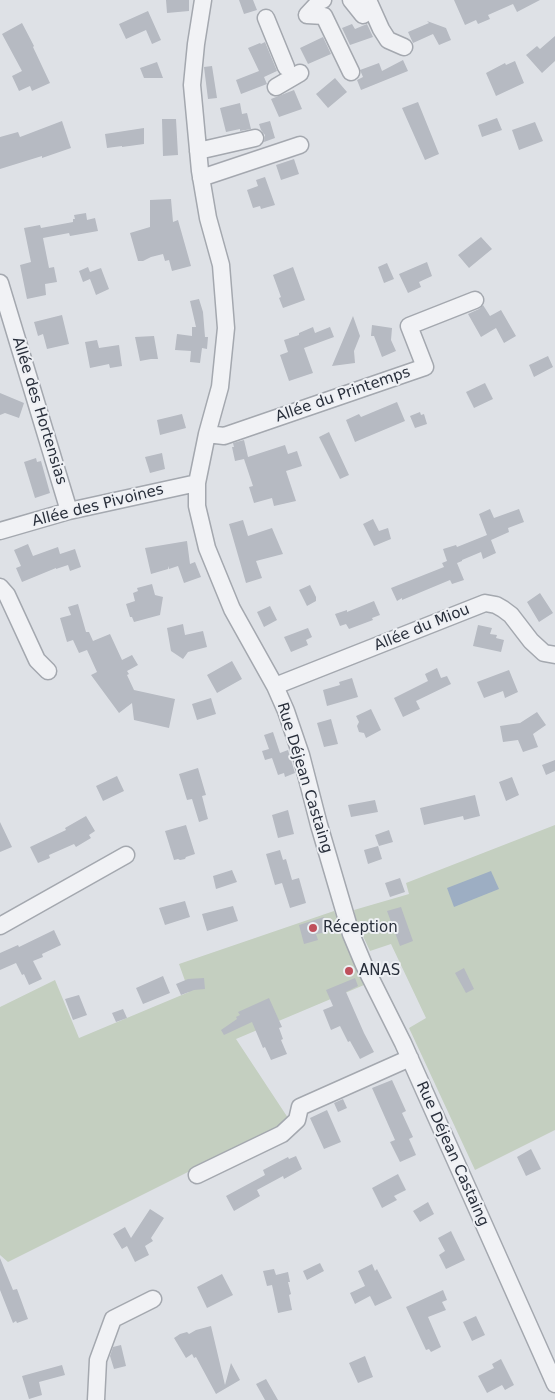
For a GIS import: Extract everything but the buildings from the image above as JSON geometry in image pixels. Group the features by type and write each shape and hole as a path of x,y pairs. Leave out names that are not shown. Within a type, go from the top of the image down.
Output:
{"street":[{"name":"Rue Déjean Castaing","path":"203,0 192,85 201,178 208,218 222,265 226,328 220,386 196,483 197,506 207,548 232,609 275,686 286,711 351,934 364,965 410,1058 555,1384"},
{"path":"323,0 307,15 324,16 351,72"},
{"path":"351,0 366,7 388,40 404,48"},
{"path":"266,18 293,70 276,87"},
{"path":"198,151 255,138"},
{"path":"201,178 300,146"},
{"name":"Allée des Hortensias","path":"0,283 69,511"},
{"name":"Allée du Printemps","path":"207,434 224,436 425,367 409,326 475,300"},
{"name":"Allée des Pivoines","path":"0,531 69,511 196,483"},
{"path":"0,587 7,595 37,660 48,670"},
{"name":"Allée du Miou","path":"275,686 485,603 496,605 503,609 511,615 531,641 544,653 555,655"},
{"path":"0,926 126,855"},
{"path":"197,1175 282,1134 297,1120 300,1107 410,1058"},
{"path":"96,1400 98,1360 113,1319 153,1299"}],"green space":[{"path":"555,825 555,1130 475,1170 409,1028 426,1018 391,944 370,951 356,921 354,910 409,894 406,883"},
{"path":"334,911 364,985 236,1039 290,1121 8,1262 0,1255 0,1007 55,980 79,1038 189,992 179,964"}],"water":[{"path":"491,871 499,889 454,907 447,888"}],"place":[{"name":"Réception","path":"313,928"},
{"name":"ANAS","path":"349,971"}]}
